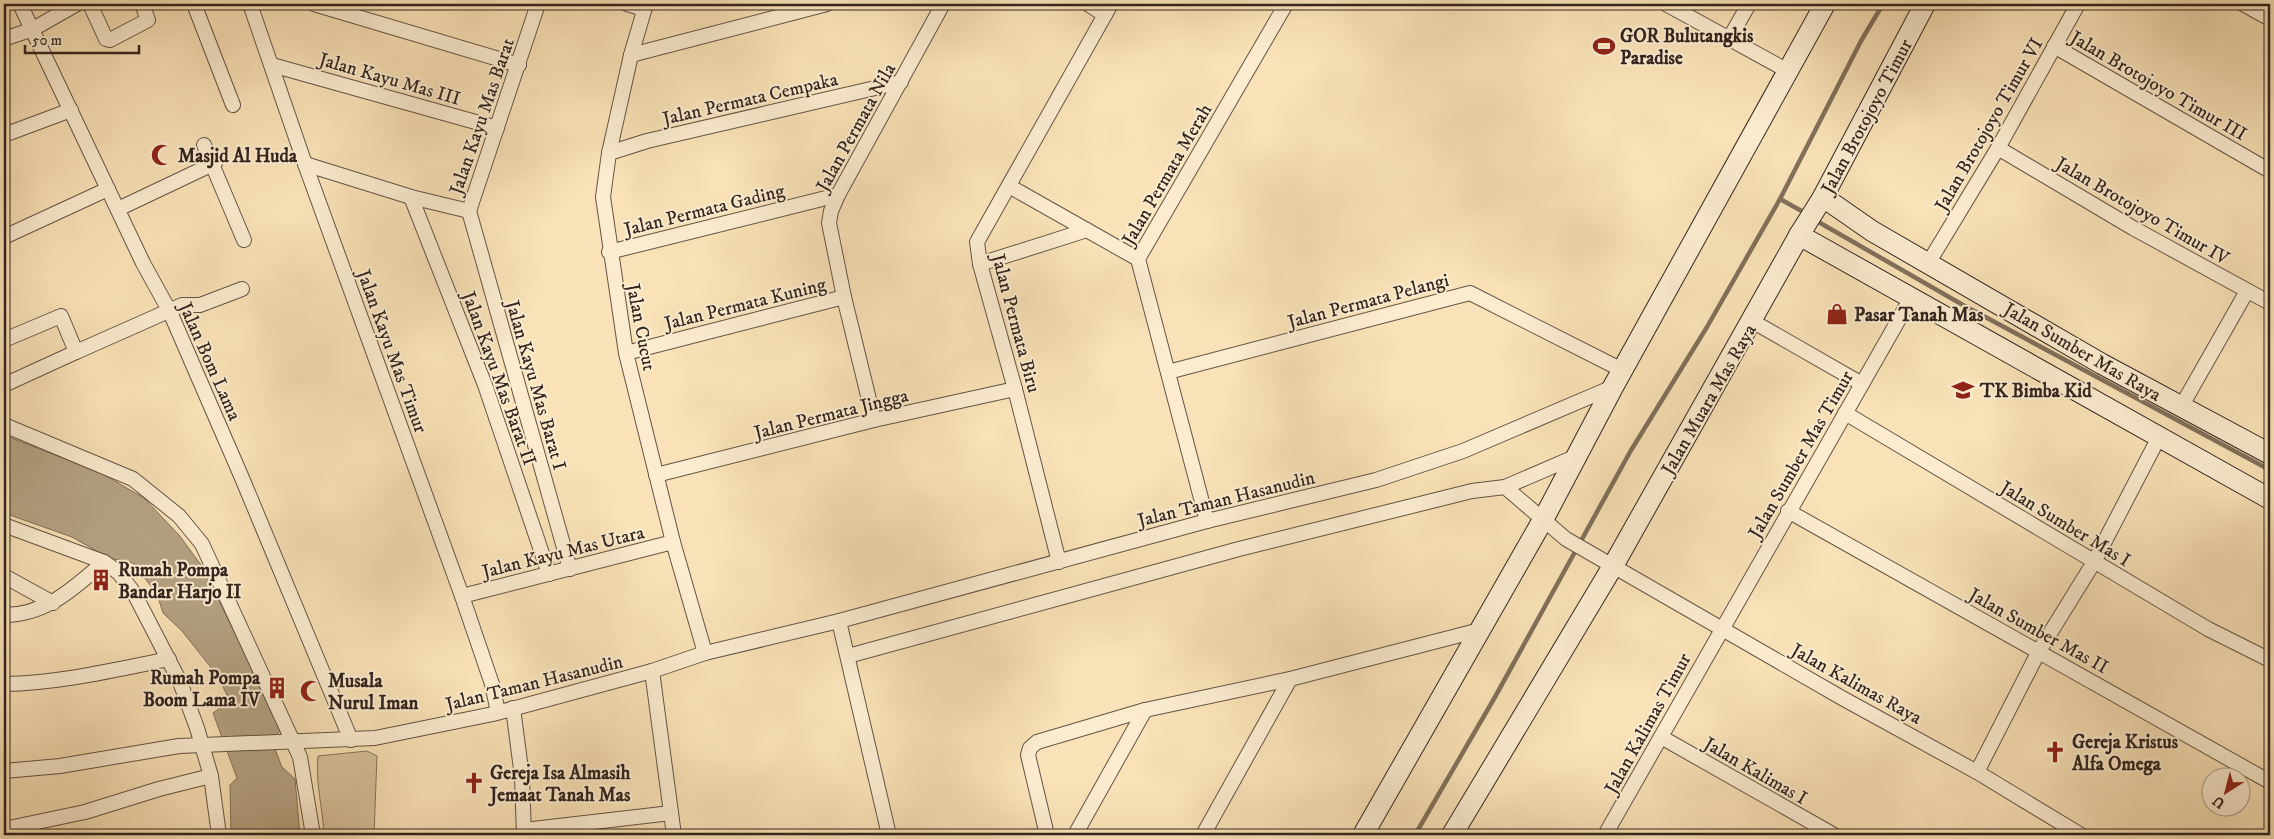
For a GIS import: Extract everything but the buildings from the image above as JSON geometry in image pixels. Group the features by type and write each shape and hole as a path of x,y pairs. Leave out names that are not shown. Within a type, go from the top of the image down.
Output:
{"street":[{"name":"Jalan Bom Lama","path":"20,4 143,263 170,312 242,478 351,740"},
{"path":"4,39 33,29 77,4"},
{"path":"90,4 106,39 110,40 148,20 142,4"},
{"path":"194,4 233,105"},
{"name":"Jalan Kayu Mas Timur","path":"250,4 462,596 492,684 498,712"},
{"path":"314,4 519,65"},
{"name":"Jalan Kayu Mas Barat","path":"469,211 538,4"},
{"path":"627,4 645,6"},
{"path":"631,55 827,4"},
{"name":"Jalan Permata Nila","path":"874,420 844,297 829,223 831,211 838,195 943,4"},
{"path":"1088,4 1108,9"},
{"name":"Jalan Permata Merah","path":"1207,521 1138,259 1286,4"},
{"path":"1666,4 1788,71"},
{"path":"1729,39 1749,4"},
{"path":"1363,835 1544,518 1618,379 1825,4"},
{"name":"Jalan Brotojoyo Timur","path":"1800,233 1822,199 1925,4"},
{"name":"Jalan Brotojoyo Timur VI","path":"1929,262 1998,148 2078,4"},
{"path":"2243,4 2270,19"},
{"name":"Jalan Cucut","path":"645,6 631,55 609,153 602,197 626,353 673,542 706,653"},
{"name":"Jalan Permata Biru","path":"1059,562 1015,389 980,264 977,242 1108,9"},
{"name":"Jalan Brotojoyo Timur III","path":"2054,46 2270,171"},
{"name":"Jalan Kayu Mas III","path":"272,65 497,128"},
{"name":"Jalan Permata Cempaka","path":"609,153 647,141 901,82"},
{"path":"4,135 71,110"},
{"path":"204,145 214,164 244,240"},
{"name":"Jalan Brotojoyo Timur IV","path":"1998,148 2133,228 2270,303"},
{"path":"118,209 214,164"},
{"path":"306,164 411,197 469,211"},
{"path":"1009,186 1138,259"},
{"path":"4,237 108,189"},
{"name":"Jalan Permata Gading","path":"609,252 838,195"},
{"name":"Jalan Kayu Mas Barat II","path":"411,197 485,385 549,574"},
{"name":"Jalan Sumber Mas Raya","path":"1822,199 1872,231 1929,262 2102,364 2270,454"},
{"name":"Jalan Kayu Mas Barat I","path":"469,211 570,569"},
{"path":"980,264 1087,230"},
{"name":"Jalan Sumber Mas Raya","path":"1800,233 1911,298 2270,499"},
{"name":"Jalan Muara Mas Raya","path":"1452,835 1613,566 1800,233"},
{"path":"4,385 182,305 200,305 242,289"},
{"path":"2181,407 2247,291"},
{"name":"Jalan Permata Pelangi","path":"1168,372 1470,293 1618,379"},
{"name":"Jalan Permata Kuning","path":"626,353 844,297"},
{"name":"Jalan Sumber Mas Timur","path":"1722,628 1911,298"},
{"path":"4,340 61,316 76,352"},
{"path":"1752,321 1862,384"},
{"name":"Jalan Taman Hasanudin","path":"4,771 60,766 179,746 351,740 405,733 498,712 652,671 706,653 839,620 1207,521 1376,480 1446,457 1618,379"},
{"name":"Jalan Permata Jingga","path":"656,475 874,420 1015,389"},
{"name":"Jalan Sumber Mas I","path":"1845,413 2208,629 2270,660"},
{"path":"4,425 133,479 179,516 202,544 291,742 300,756 313,835"},
{"path":"1977,772 2039,651 2094,562 2158,437"},
{"path":"848,656 1239,549 1472,491 1505,487 1576,456"},
{"name":"Jalan Kalimas Raya","path":"1505,487 1544,518 1566,539 1977,772 2080,835"},
{"name":"Jalan Sumber Mas II","path":"1788,511 2270,782"},
{"path":"4,525 104,562 119,573 134,593 169,659 208,745 219,835"},
{"name":"Jalan Kayu Mas Utara","path":"462,596 673,542"},
{"path":"4,615 30,612 53,603 104,562"},
{"path":"4,576 53,603"},
{"path":"839,620 889,835"},
{"name":"Jalan Kalimas Timur","path":"1609,834 1660,737 1722,628"},
{"path":"1047,835 1028,755 1030,748 1037,742 1145,710 1290,679 1480,630"},
{"path":"4,684 38,683 98,674 169,659"},
{"path":"652,671 674,835"},
{"path":"1203,835 1290,679"},
{"path":"514,708 522,777 524,833 671,813"},
{"path":"1075,835 1145,710"},
{"name":"Jalan Kalimas I","path":"1660,737 1834,835"},
{"path":"4,828 85,812 159,789 212,776"}],"shaded area":[{"path":"4,435 101,473 144,498 179,535 201,565 283,729 271,739 282,767 295,779 300,835 231,835 230,785 237,778 213,713 230,701 217,675 182,631 163,613 157,594 133,563 109,558 72,537 4,513"},
{"path":"367,751 377,756 374,835 324,835 317,766 318,756"}],"waterway":[{"path":"1415,835 1495,697 1630,452 1707,327 1780,199 1861,41 1883,4"},
{"path":"1780,199 1807,214"},
{"path":"1815,220 1963,305 2270,470"}],"place":[{"name":"GOR Bulutangkis Paradise","path":"1604,46"},
{"name":"Masjid Al Huda","path":"162,155"},
{"name":"Pasar Tanah Mas","path":"1837,314"},
{"name":"TK Bimba Kid","path":"1963,390"},
{"name":"Rumah Pompa Bandar Harjo II","path":"101,580"},
{"name":"Rumah Pompa Boom Lama IV","path":"277,688"},
{"name":"Musala Nurul Iman","path":"311,691"},
{"name":"Gereja Kristus Alfa Omega","path":"2055,752"},
{"name":"Gereja Isa Almasih Jemaat Tanah Mas","path":"474,783"}]}
